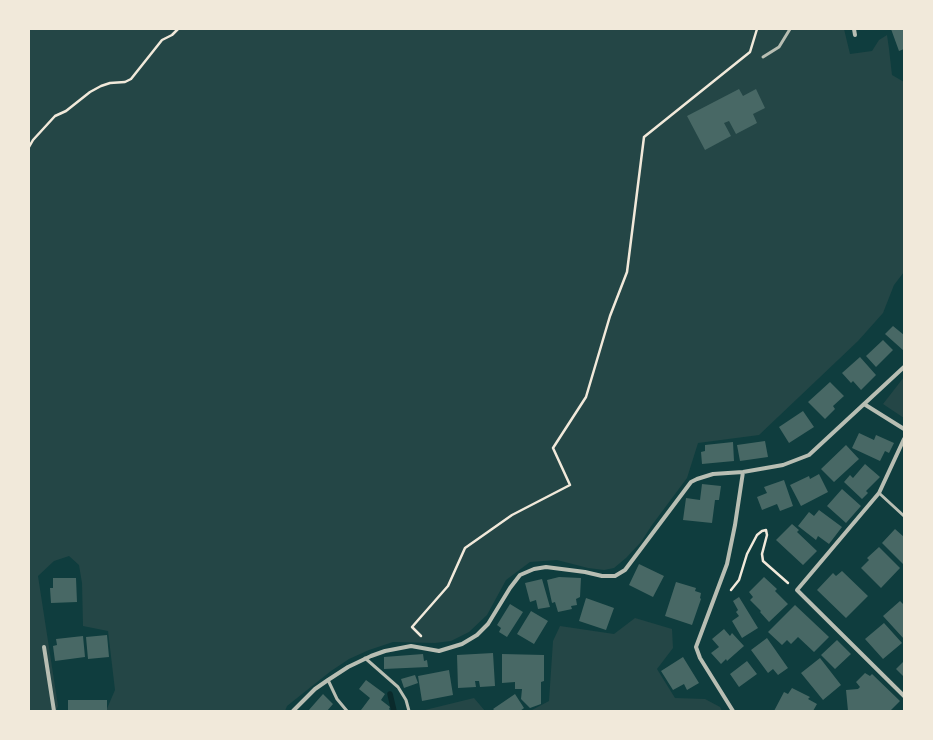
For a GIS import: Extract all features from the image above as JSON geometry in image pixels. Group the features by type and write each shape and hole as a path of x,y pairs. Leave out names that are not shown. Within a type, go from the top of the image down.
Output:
{"street":[{"path":"854,29 855,35"},
{"path":"293,711 328,680 365,658 385,651 411,646 439,651 462,644 477,635 488,624 510,588 520,575 534,569 546,567 585,572 602,576 615,576 625,570 691,482 714,474 743,472 783,466 809,455 904,367"},
{"path":"864,404 904,429"},
{"path":"904,439 879,494 797,590 904,696"},
{"path":"733,711 700,658 696,647 727,564 743,472"},
{"path":"44,647 54,711"}],"lane":[{"path":"763,57 779,47 790,29"},
{"path":"879,494 904,516"},
{"path":"365,658 398,687 406,700 409,711"},
{"path":"328,680 337,699 347,711"}],"path":[{"path":"29,147 33,140 55,116 66,111 90,92 110,83 125,82 131,79 162,40 172,35 178,29"},
{"path":"411,646 422,636 412,627 448,586 465,548 512,515 570,485 553,448 586,397 610,316 627,272 644,137 750,52 757,29"},
{"path":"715,594 731,590 739,580 748,554 757,535 766,530 767,535 762,554 763,561 797,590"}],"shaded area":[{"path":"29,29 844,29 850,54 872,51 879,40 887,35 892,75 904,82 904,272 894,285 883,313 858,341 759,435 698,443 687,478 641,542 614,568 604,570 588,568 557,560 530,562 506,580 487,615 469,632 451,641 435,643 393,642 369,650 349,659 331,671 287,706 285,711 106,711 115,690 108,631 83,626 82,583 79,565 69,556 54,561 38,576 58,706 56,711 29,711"},
{"path":"904,377 904,418 883,404"},
{"path":"635,618 672,629 673,648 657,669 675,698 705,699 720,707 722,711 530,711 549,701 553,641 560,626 614,634"},
{"path":"474,698 485,711 425,711 425,710"}],"building":[{"path":"891,29 904,29 904,49 899,51"},
{"path":"739,89 743,96 756,89 765,108 753,114 757,123 736,134 729,121 724,123 731,136 705,150 687,116"},
{"path":"893,326 904,335 904,351 885,334"},
{"path":"883,340 893,350 876,367 866,356"},
{"path":"860,357 876,375 861,390 853,381 851,383 842,373"},
{"path":"830,382 844,396 833,406 835,409 825,419 808,402"},
{"path":"803,411 814,427 789,443 779,427"},
{"path":"859,433 874,440 876,435 894,443 889,453 885,451 880,461 852,448"},
{"path":"765,441 768,457 740,461 737,445"},
{"path":"733,442 734,461 702,464 701,452 705,451 705,445"},
{"path":"846,445 859,459 834,482 821,469"},
{"path":"865,464 880,477 866,491 868,493 862,499 844,482 850,475 853,478"},
{"path":"819,474 828,492 801,506 790,485 809,476 810,479"},
{"path":"784,480 793,506 780,511 777,504 762,510 757,497 767,493 764,487"},
{"path":"702,484 721,486 719,500 715,500 712,523 683,520 686,498 700,500"},
{"path":"842,489 861,506 846,523 827,506"},
{"path":"819,510 842,527 829,544 818,536 816,540 798,526 809,512 814,516"},
{"path":"792,524 799,530 797,532 817,551 803,565 776,540"},
{"path":"895,529 904,537 904,565 882,543"},
{"path":"879,547 900,568 881,588 861,568 869,560 867,558"},
{"path":"639,564 664,576 653,597 629,585"},
{"path":"842,571 868,596 846,618 817,590 833,573 836,576"},
{"path":"559,577 581,578 580,597 576,599 577,605 571,606 572,609 558,612 555,602 552,603 547,580"},
{"path":"764,577 777,589 775,591 788,604 769,622 750,600 753,597 749,592"},
{"path":"53,578 76,578 77,602 51,603 50,588 53,588"},
{"path":"542,579 550,607 538,609 536,600 530,602 525,583"},
{"path":"676,582 696,588 695,591 701,593 701,599 692,625 665,616"},
{"path":"739,597 758,628 742,638 732,621 739,616 736,612 738,610 733,601"},
{"path":"586,598 614,608 606,630 579,621"},
{"path":"900,601 904,605 904,639 883,616"},
{"path":"510,604 523,612 507,637 499,632 501,628 497,625"},
{"path":"795,605 829,637 814,652 798,637 791,644 787,640 782,645 768,632"},
{"path":"531,611 548,621 534,644 517,634"},
{"path":"884,623 902,643 883,659 865,639"},
{"path":"724,629 730,636 732,633 744,646 727,661 726,659 721,664 711,653 719,647 712,639"},
{"path":"107,635 109,657 88,659 86,637"},
{"path":"83,636 85,657 55,661 53,646 57,645 56,639"},
{"path":"767,638 788,668 778,675 773,669 768,673 751,650"},
{"path":"837,640 851,654 835,669 821,655"},
{"path":"493,653 495,686 480,687 479,681 475,681 476,687 458,688 457,655"},
{"path":"423,654 424,661 427,660 428,667 384,669 384,657"},
{"path":"502,654 544,655 544,681 541,682 541,704 530,708 521,699 522,689 515,689 515,682 502,683"},
{"path":"683,657 699,683 687,690 684,684 673,690 661,671"},
{"path":"820,658 841,685 823,700 801,673"},
{"path":"747,661 757,674 739,687 730,674"},
{"path":"904,661 904,677 896,669"},
{"path":"449,670 453,695 422,701 418,676"},
{"path":"865,673 870,676 872,674 900,701 890,711 848,711 846,690 858,689 860,687 856,682"},
{"path":"415,675 418,683 404,688 401,679"},
{"path":"366,680 385,694 381,700 390,707 389,709 391,711 361,710 370,698 359,689"},
{"path":"792,688 810,697 808,699 817,704 813,711 774,711 784,692 788,694"},
{"path":"323,694 333,704 327,711 308,711"},
{"path":"515,694 524,708 520,711 495,711 493,709"},
{"path":"68,700 107,700 107,711 68,711"}],"waterway":[{"path":"390,694 394,711"}]}
